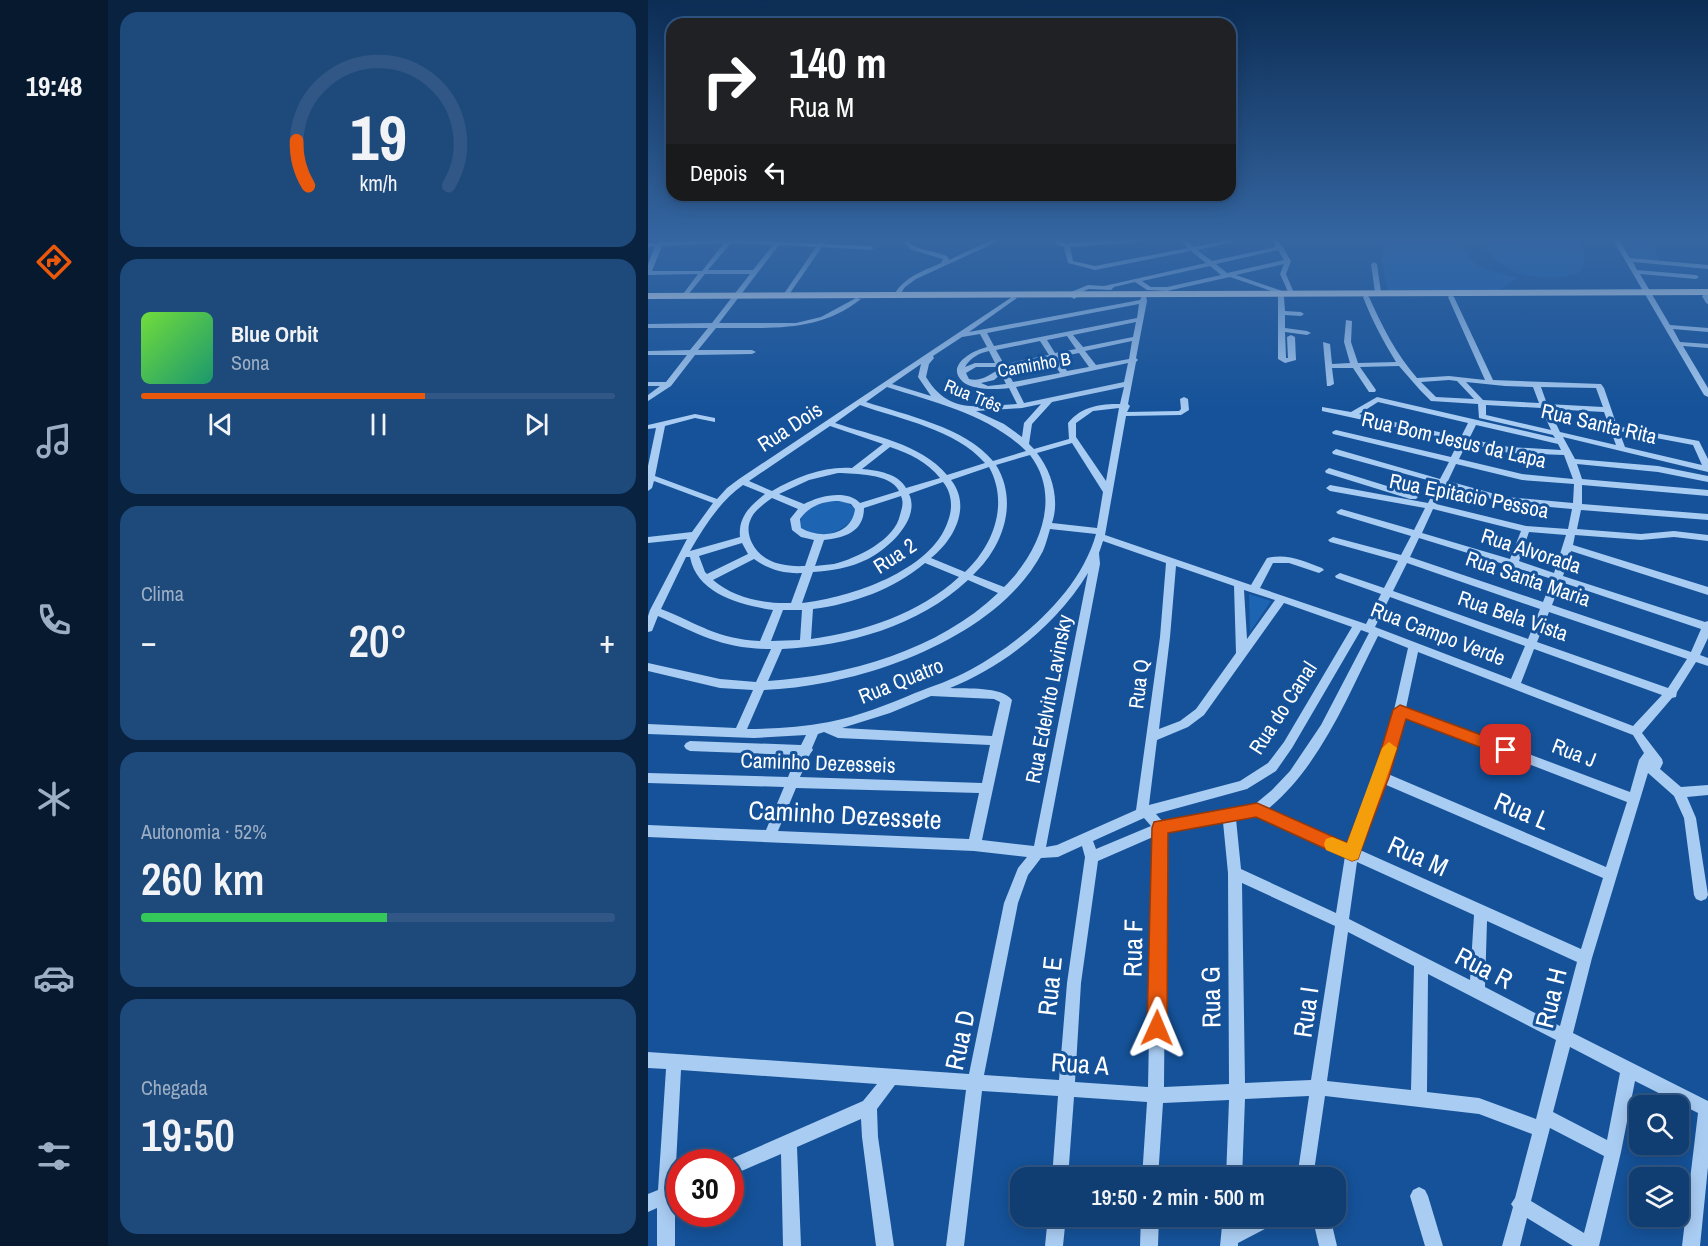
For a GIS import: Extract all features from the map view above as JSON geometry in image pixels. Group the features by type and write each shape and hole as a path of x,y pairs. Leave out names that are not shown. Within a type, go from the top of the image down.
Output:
{"main road":[{"path":"648,298 671,296"},
{"path":"713,296 858,299 1008,299 1055,296"},
{"path":"648,298 756,296"},
{"path":"929,296 1008,299"},
{"path":"1125,296 1144,299 1245,296"},
{"path":"1331,296 1507,296"}],"street":[{"path":"1285,296 1280,313 1282,359 1292,360 1294,320"},
{"path":"1648,296 1705,382 1708,395"},
{"path":"648,399 668,384 734,297"},
{"path":"1366,297 1381,331 1416,380 1459,379 1536,385 1598,386 1621,448"},
{"path":"1451,297 1490,382"},
{"path":"648,326 806,324 858,299"},
{"name":"Rua Dois","path":"648,628 655,610 690,554 696,535 718,502 742,481 861,403 1008,299"},
{"path":"960,335 1144,299"},
{"name":"Rua Quatro","path":"648,729 740,732 820,728 870,717 978,671 1033,631 1072,588 1094,553 1125,410 1144,299"},
{"path":"1280,313 1301,314"},
{"path":"1047,319 1058,335"},
{"name":"Caminho B","path":"1134,360 1011,386 988,388 971,383 960,372 961,365 966,359 991,348 1141,319"},
{"path":"1348,321 1348,351 1353,366 1373,395 1473,422 1558,437"},
{"path":"1670,327 1708,330"},
{"path":"1280,329 1293,334 1307,333"},
{"path":"983,332 1022,406"},
{"path":"1068,333 1095,369"},
{"path":"1042,338 1065,375"},
{"path":"960,372 975,365 1001,367 1137,338"},
{"path":"1326,344 1330,384"},
{"path":"1679,344 1708,346"},
{"path":"648,353 752,352"},
{"path":"934,353 925,363 922,377 931,392 947,405"},
{"path":"1328,366 1402,363"},
{"path":"971,383 991,378 1001,367"},
{"path":"1082,372 1092,391"},
{"path":"1459,379 1482,403"},
{"name":"Rua Santa Rita","path":"1416,380 1431,397 1442,400 1608,410"},
{"path":"958,409 1022,406 1130,383"},
{"path":"648,384 668,384"},
{"name":"Rua Três","path":"648,667 707,682 761,686 828,678 888,661 968,622 1006,592 1023,574 1043,539 1047,526 1050,491 1040,463 1025,444 989,420 887,385"},
{"path":"1515,683 1547,605 1577,507 1578,483 1571,457 1558,437 1536,385"},
{"path":"1354,414 1373,395"},
{"path":"1108,492 1075,440 1070,430 1072,423 1082,413 1101,406 1125,410 1181,413 1185,410 1184,399"},
{"path":"1025,444 1028,423 1050,400"},
{"path":"655,610 716,638 764,645 805,644 853,635 898,619 937,598 968,576 990,548 1002,521 1004,496 997,474 982,455 957,438 861,403"},
{"name":"Rua Santa Rita","path":"1482,403 1482,416 1558,437 1621,448 1708,469"},
{"path":"1325,409 1518,451 1658,468 1708,479"},
{"path":"648,427 695,416 712,420"},
{"path":"1368,628 1389,593 1473,422"},
{"path":"648,488 661,423"},
{"name":"Rua 2","path":"706,579 736,598 779,607 808,606 845,600 877,589 905,575 926,560 945,539 955,520 957,502 951,485 946,479 924,458 828,423"},
{"path":"1615,428 1696,443 1708,469"},
{"name":"Rua Bom Jesus da Lapa","path":"1336,432 1522,477 1708,493"},
{"path":"859,507 990,464 1075,440"},
{"path":"855,470 887,445"},
{"path":"1336,452 1506,500 1708,517"},
{"path":"855,470 885,477 904,492 909,508 906,519 889,542 866,557 848,564 808,571 773,566 754,555 745,539 745,528 750,516 770,494 811,475 855,470"},
{"path":"1329,471 1432,504"},
{"path":"650,474 718,502"},
{"path":"742,481 804,508"},
{"name":"Rua Epitacio Pessoa","path":"1330,488 1432,504 1526,529 1641,537 1674,534 1708,538"},
{"path":"849,499 859,507 860,516 852,527 840,534 820,538 807,536 796,528 795,519 804,508 821,500 849,499"},
{"name":"Rua Alvorada","path":"1341,512 1513,563 1708,626"},
{"path":"1666,515 1674,534"},
{"name":"Rua Campo Verde","path":"1047,526 1100,533 1171,561 1282,597 1515,683 1637,734"},
{"path":"1513,563 1526,529"},
{"path":"648,540 696,535"},
{"path":"795,607 820,538"},
{"path":"745,539 690,554 706,579 754,555"},
{"name":"Rua Santa Maria","path":"1333,540 1404,559 1547,605 1708,662"},
{"path":"1566,546 1708,591"},
{"name":"Rua Edelvito Lavinsky","path":"1039,851 1095,564 1094,553"},
{"path":"926,560 1006,592"},
{"path":"1254,589 1270,560 1290,560 1319,570"},
{"name":"Rua Q","path":"1144,811 1171,561"},
{"name":"Rua Bela Vista","path":"1340,576 1672,694"},
{"path":"1239,583 1242,656"},
{"path":"1152,737 1184,724 1200,712 1282,597"},
{"path":"805,644 808,606"},
{"path":"764,645 779,607"},
{"path":"1701,895 1695,838 1690,818 1679,793 1650,762 1637,734 1638,728 1672,694 1695,658 1708,626"},
{"name":"Rua do Canal","path":"1039,851 1058,851 1144,811 1230,790 1251,781 1272,767 1368,628"},
{"name":"Rua do Canal","path":"1257,810 1283,789 1301,766 1368,628"},
{"path":"740,732 778,645"},
{"name":"Rua I","path":"1308,1167 1352,853 1381,777 1400,710 1414,645"},
{"path":"930,692 1002,697 1006,704 974,845"},
{"name":"Rua J","path":"1400,710 1632,798"},
{"path":"770,835 792,781 820,728 838,733 997,741"},
{"path":"690,746 807,750"},
{"name":"Rua H","path":"1511,1246 1585,957 1611,876 1632,798 1650,762"},
{"name":"Rua L","path":"1381,777 1611,876"},
{"name":"Caminho Dezesseis","path":"648,778 986,788"},
{"path":"1679,793 1708,790"},
{"path":"1092,857 1160,828 1257,810"},
{"name":"Rua M","path":"1257,810 1585,957"},
{"path":"1144,811 1160,828"},
{"name":"Rua G","path":"1229,817 1235,873 1237,1090 1234,1167"},
{"name":"Rua F","path":"1151,1167 1156,1095 1160,828"},
{"name":"Caminho Dezessete","path":"648,831 974,845 1039,851"},
{"name":"Rua E","path":"1061,1167 1074,983 1092,857 1085,838"},
{"name":"Rua D","path":"955,1246 975,1081 1011,903 1023,872 1039,851"},
{"name":"Rua R","path":"1235,873 1342,922 1707,1109"},
{"path":"1477,992 1481,910"},
{"path":"1419,1099 1421,963"},
{"name":"Rua A","path":"648,1060 1156,1095 1320,1088 1479,1106 1542,1122 1613,1152"},
{"path":"673,1149 674,1061"},
{"path":"1520,1204 1589,1246 1613,1152 1629,1069"},
{"path":"744,1162 869,1107 891,1077"},
{"path":"869,1107 870,1137 885,1246"},
{"path":"1691,1246 1707,1109"},
{"path":"789,1144 792,1246"},
{"path":"648,1203 666,1195"},
{"path":"1419,1196 1434,1246"},
{"path":"666,1246 668,1227"},
{"path":"1054,1246 1056,1227"},
{"path":"1149,1246 1150,1227"},
{"path":"1230,1242 1231,1227"},
{"path":"1230,1242 1254,1227"},
{"path":"1324,1227 1328,1246"}],"shaded area":[{"path":"835,500 846,502 855,508 856,516 851,522 837,531 822,535 815,535 800,527 802,515 816,504"},
{"path":"1249,594 1271,601 1250,632"}],"slow traffic":[{"path":"1332,844 1352,853 1381,777 1389,748"}],"route":[{"path":"1157,1028 1160,828 1257,810 1352,853 1381,777 1400,710 1506,750"}]}
